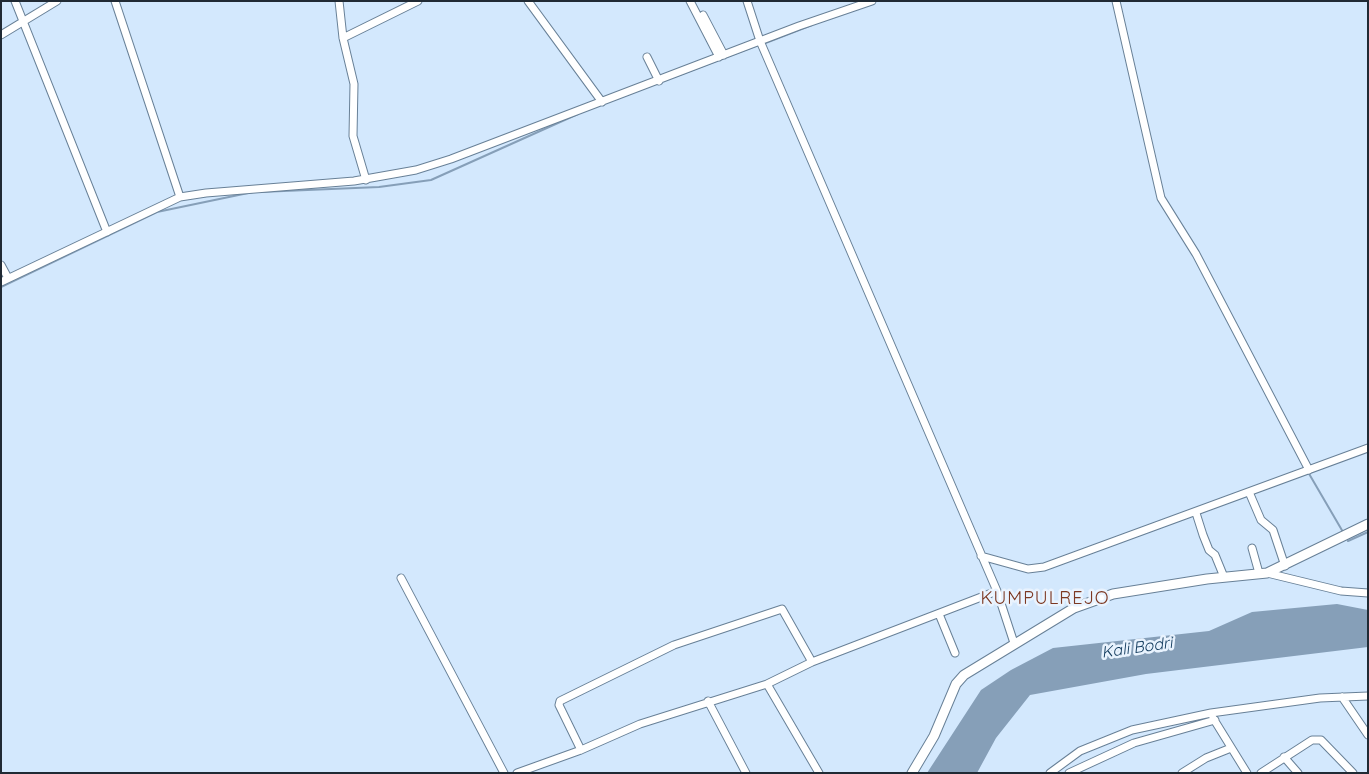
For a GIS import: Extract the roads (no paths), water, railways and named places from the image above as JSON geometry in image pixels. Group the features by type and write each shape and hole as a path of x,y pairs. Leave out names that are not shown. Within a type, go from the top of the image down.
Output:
{"street":[{"path":"15,1 107,232"},
{"path":"1,35 57,1"},
{"path":"115,1 180,197"},
{"path":"338,1 343,38 354,84 353,136 366,180"},
{"path":"343,38 418,1"},
{"path":"528,1 602,102"},
{"path":"690,1 722,56"},
{"path":"696,1 722,56"},
{"path":"747,1 763,47 997,591 1014,643"},
{"path":"1,265 5,280 180,197 206,193 366,180 416,170 451,160 722,56 763,47 860,3 872,1"},
{"path":"1116,1 1161,198 1196,254 1309,470"},
{"path":"647,57 659,81"},
{"path":"981,556 1028,569 1044,568 1368,448"},
{"path":"1249,492 1261,520 1273,530 1285,566"},
{"path":"1196,512 1209,550 1215,555 1224,577"},
{"path":"912,773 934,736 960,679 976,666 1074,608 1101,597 1224,577 1263,573 1285,566 1368,524"},
{"path":"1252,548 1263,573"},
{"path":"1263,573 1341,591 1368,593"},
{"path":"402,578 504,773"},
{"path":"516,773 580,750 640,724 708,701 767,684 812,662 997,591"},
{"path":"580,750 559,705 560,702 674,645 782,609 812,662"},
{"path":"939,614 955,653"},
{"path":"767,684 819,773"},
{"path":"1050,773 1080,751 1132,730 1210,713 1320,698 1368,696"},
{"path":"1342,697 1368,735"},
{"path":"708,701 746,773"},
{"path":"1210,713 1247,773"},
{"path":"1069,773 1077,771 1134,743 1215,720"},
{"path":"1262,773 1312,740 1321,740 1353,773"},
{"path":"1182,773 1190,771 1206,758 1232,748"},
{"path":"1284,757 1298,773"},
{"path":"1067,760 1077,771"}],"water":[{"name":"Kali Bodri","path":"1337,604 1368,610 1368,647 1146,674 1030,695 996,738 977,773 927,773 981,690 1011,670 1053,648 1209,631 1252,612"}],"waterway":[{"path":"763,44 812,25"},
{"path":"674,77 758,45"},
{"path":"260,192 379,187 431,180 578,114"},
{"path":"1,287 157,212 253,192"},
{"path":"1308,472 1343,532"},
{"path":"1348,541 1368,532"}],"district":[{"name":"KUMPULREJO","path":"1045,599"}]}
